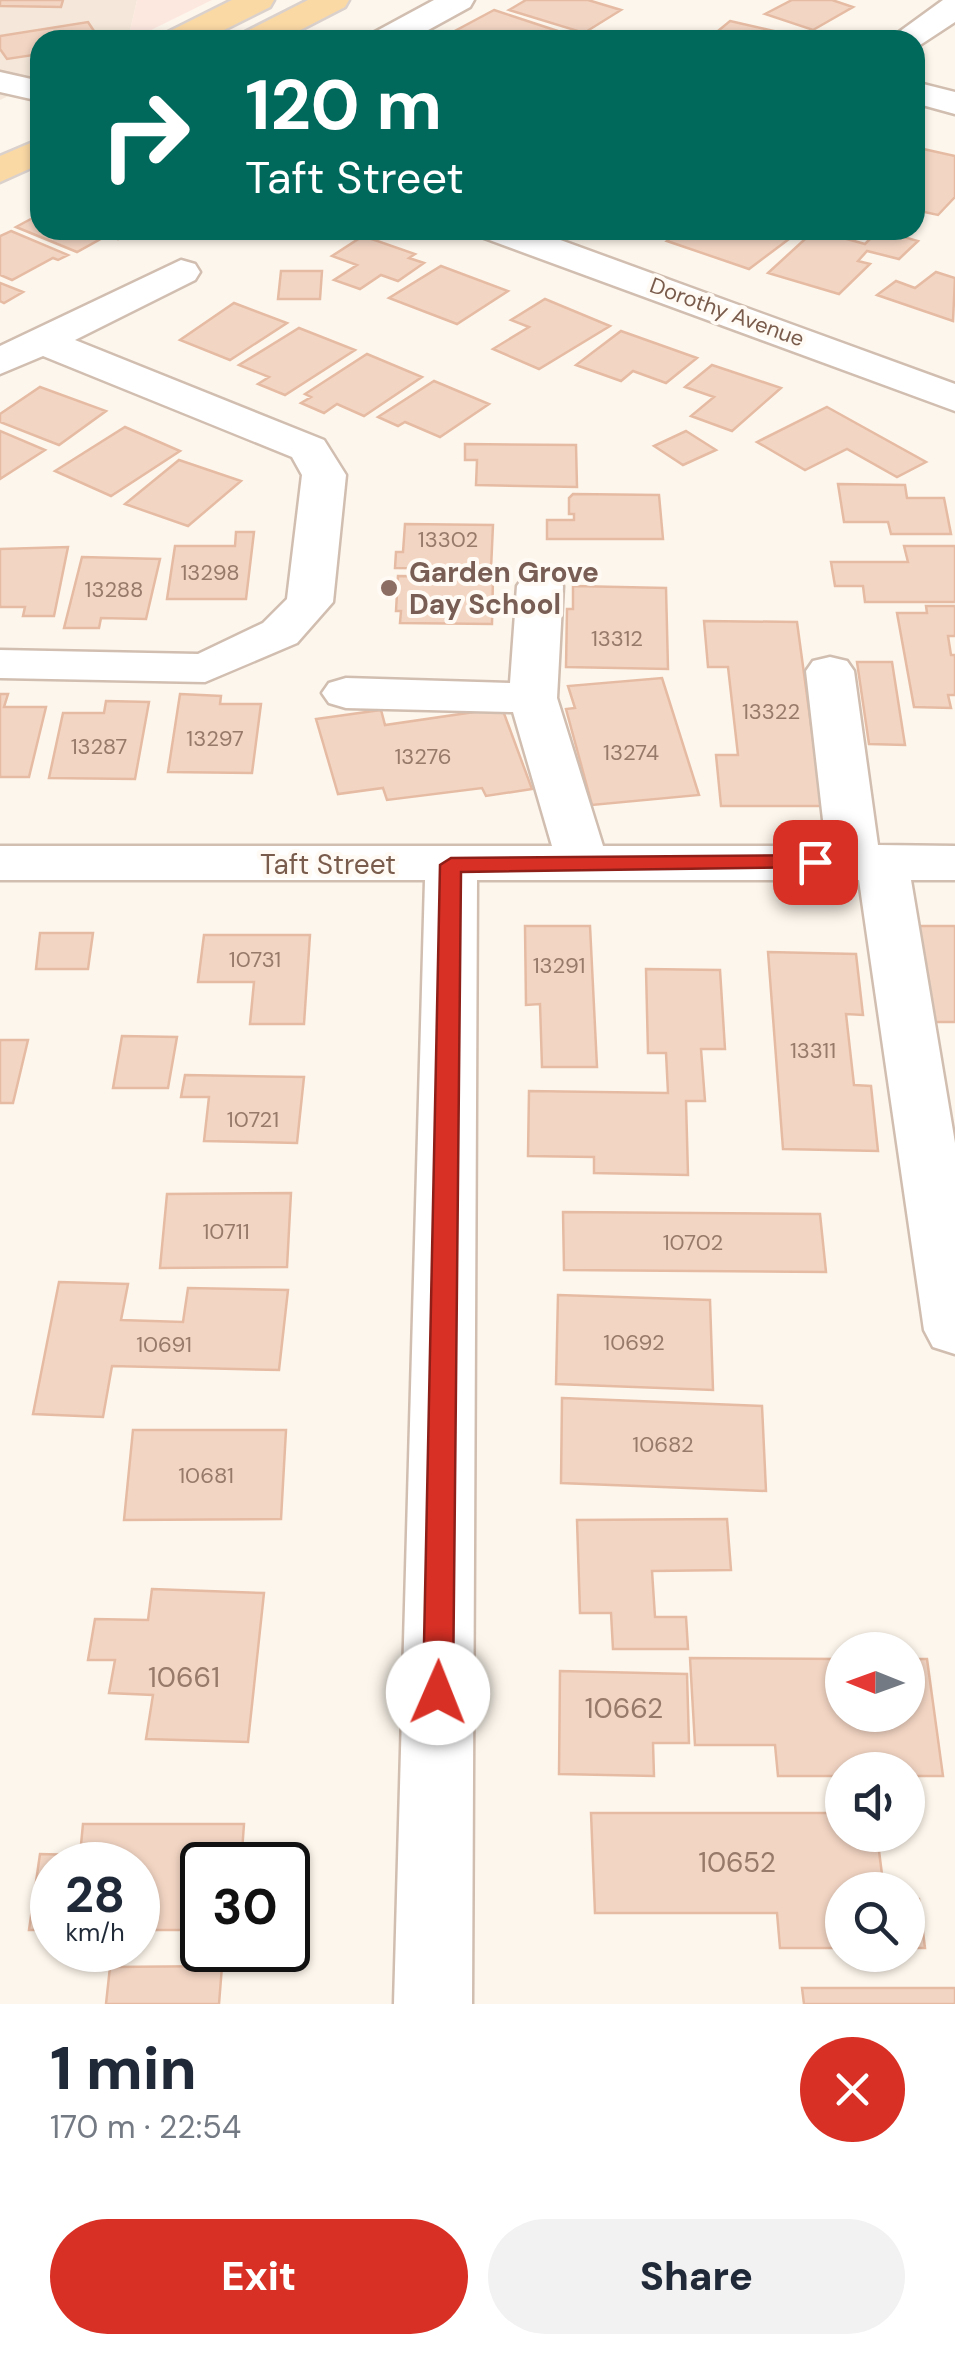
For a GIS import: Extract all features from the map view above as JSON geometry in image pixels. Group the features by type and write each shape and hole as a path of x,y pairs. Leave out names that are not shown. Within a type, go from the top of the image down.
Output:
{"main road":[{"path":"198,30 258,0"},
{"path":"274,30 332,0"},
{"path":"0,171 30,155"}],"street":[{"path":"402,30 458,0"},
{"path":"921,30 955,8"},
{"path":"0,82 30,89"},
{"path":"925,94 955,102"},
{"name":"Dorothy Avenue","path":"525,240 955,398"},
{"path":"572,257 598,240"},
{"path":"0,362 181,272"},
{"path":"0,664 205,668 280,633 310,602 324,475 309,448 38,340"},
{"path":"540,586 533,698 583,864"},
{"path":"830,671 955,1330"},
{"path":"346,693 533,698"},
{"name":"Taft Street","path":"0,864 955,863"},
{"path":"433,2004 451,865"}],"shaded area":[{"path":"0,0 137,0 130,30 30,30 30,85 0,100"},
{"path":"137,0 212,0 151,30 130,30"}],"building":[{"path":"0,0 63,0 61,7 0,6"},
{"path":"526,0 588,0 621,10 589,30 574,30 509,10"},
{"path":"792,0 832,0 853,7 813,30 765,14"},
{"path":"494,10 555,30 457,30"},
{"path":"730,21 769,30 719,30"},
{"path":"88,22 93,30 38,30"},
{"path":"30,31 30,56 7,59 0,49 0,36"},
{"path":"925,149 955,156 955,197 938,215 925,212"},
{"path":"30,219 30,233 16,227"},
{"path":"11,231 68,255 53,258 12,280 0,275 0,236"},
{"path":"48,240 99,240 77,252"},
{"path":"357,240 375,240 415,254 409,258 424,263 398,281 381,275 360,289 334,280 357,265 332,256"},
{"path":"668,240 788,240 749,269"},
{"path":"804,240 851,240 865,244 869,240 918,241 899,259 867,251 858,261 870,264 839,294 768,273"},
{"path":"441,266 508,291 457,324 389,298"},
{"path":"281,271 322,271 320,299 278,299"},
{"path":"936,272 955,278 953,321 877,295 896,281 915,288"},
{"path":"0,283 23,292 4,303 0,301"},
{"path":"545,299 610,326 539,369 493,349 529,327 511,320"},
{"path":"234,303 287,323 230,360 180,340"},
{"path":"299,328 355,350 285,395 258,384 269,377 239,365"},
{"path":"621,331 697,358 666,383 633,371 621,381 576,365"},
{"path":"367,354 422,377 364,416 337,404 324,413 301,403 311,397 305,394"},
{"path":"712,365 781,388 732,431 691,416 714,397 685,387"},
{"path":"434,381 489,404 440,437 405,422 398,426 378,417"},
{"path":"40,387 106,411 59,445 0,422 0,414"},
{"path":"827,407 926,462 897,477 847,449 805,470 757,442"},
{"path":"125,427 180,451 111,496 55,471"},
{"path":"0,431 45,450 0,479"},
{"path":"686,431 716,450 683,465 654,446"},
{"path":"465,444 576,445 577,487 476,485 477,460 465,460"},
{"path":"179,460 241,481 188,526 125,504"},
{"path":"838,484 905,485 907,498 944,498 951,534 891,534 888,522 844,522"},
{"path":"573,494 659,495 663,539 547,539 547,520 574,520 574,514 569,514 569,498"},
{"path":"405,524 493,525 491,569 395,568 396,552 403,552"},
{"path":"236,532 254,532 246,599 167,599 175,546 235,546"},
{"path":"904,546 955,546 955,602 865,602 863,586 835,586 831,562 908,562"},
{"path":"68,547 54,616 23,616 25,607 0,607 0,549"},
{"path":"82,557 160,559 146,619 101,618 99,628 64,628"},
{"path":"398,576 493,577 492,624 400,623 401,611 396,611"},
{"path":"573,586 666,588 668,669 566,667 567,609 573,609"},
{"path":"926,606 955,606 955,636 948,636 951,655 955,655 955,695 948,695 951,708 914,707 897,613 927,613"},
{"path":"704,621 797,622 822,806 721,806 716,755 738,755 728,667 708,667"},
{"path":"857,662 892,662 905,745 869,744"},
{"path":"662,678 699,795 592,805 566,709 575,708 568,686"},
{"path":"0,694 8,694 4,707 46,707 29,777 0,777"},
{"path":"180,694 221,696 220,704 261,704 252,773 168,772"},
{"path":"106,701 149,702 135,779 49,778 63,713 104,713"},
{"path":"502,708 532,789 486,796 482,788 387,800 383,788 338,794 316,719 381,710 385,725"},
{"path":"525,926 590,926 597,1067 542,1067 540,1004 526,1005"},
{"path":"912,926 955,926 955,1022 929,1022"},
{"path":"40,933 93,933 88,969 36,969"},
{"path":"204,935 310,935 304,1024 250,1024 254,982 198,982"},
{"path":"768,952 856,954 863,1015 846,1014 854,1085 871,1086 878,1151 783,1149"},
{"path":"646,969 720,970 725,1049 701,1049 705,1101 686,1101 688,1175 594,1173 594,1157 528,1156 529,1091 668,1093 666,1053 648,1053"},
{"path":"122,1036 177,1037 168,1088 113,1088"},
{"path":"0,1040 28,1040 13,1103 0,1103"},
{"path":"185,1075 304,1077 297,1143 204,1141 209,1097 181,1097"},
{"path":"291,1193 287,1267 160,1268 167,1194"},
{"path":"563,1212 820,1214 826,1272 564,1270"},
{"path":"59,1282 128,1284 121,1320 183,1322 188,1288 288,1290 279,1370 112,1366 103,1417 33,1414"},
{"path":"558,1295 710,1300 713,1390 556,1384"},
{"path":"562,1398 762,1406 766,1491 561,1483"},
{"path":"133,1430 286,1430 281,1519 124,1520"},
{"path":"727,1519 731,1570 652,1571 655,1617 686,1617 688,1649 613,1649 611,1613 580,1613 577,1520"},
{"path":"152,1589 264,1593 248,1742 146,1739 153,1695 109,1693 115,1660 88,1660 95,1619 148,1620"},
{"path":"690,1658 825,1659 825,1732 925,1732 927,1659 943,1776 925,1776 925,1752 825,1752 825,1776 778,1776 775,1745 695,1745"},
{"path":"560,1671 687,1674 689,1743 653,1743 654,1776 559,1774"},
{"path":"591,1813 825,1813 825,1852 879,1852 882,1872 825,1872 825,1948 780,1948 777,1913 595,1913"},
{"path":"83,1824 244,1824 243,1842 180,1842 180,1930 160,1930 160,1842 81,1842"},
{"path":"180,1966 180,1972 222,1972 219,2004 106,2004 109,1972 160,1972 160,1967"},
{"path":"802,1988 955,1988 955,2004 804,2004"}],"place":[{"name":"Garden Grove Day School","path":"389,588"}],"route":[{"path":"438,1693 451,865 815,862"}]}
